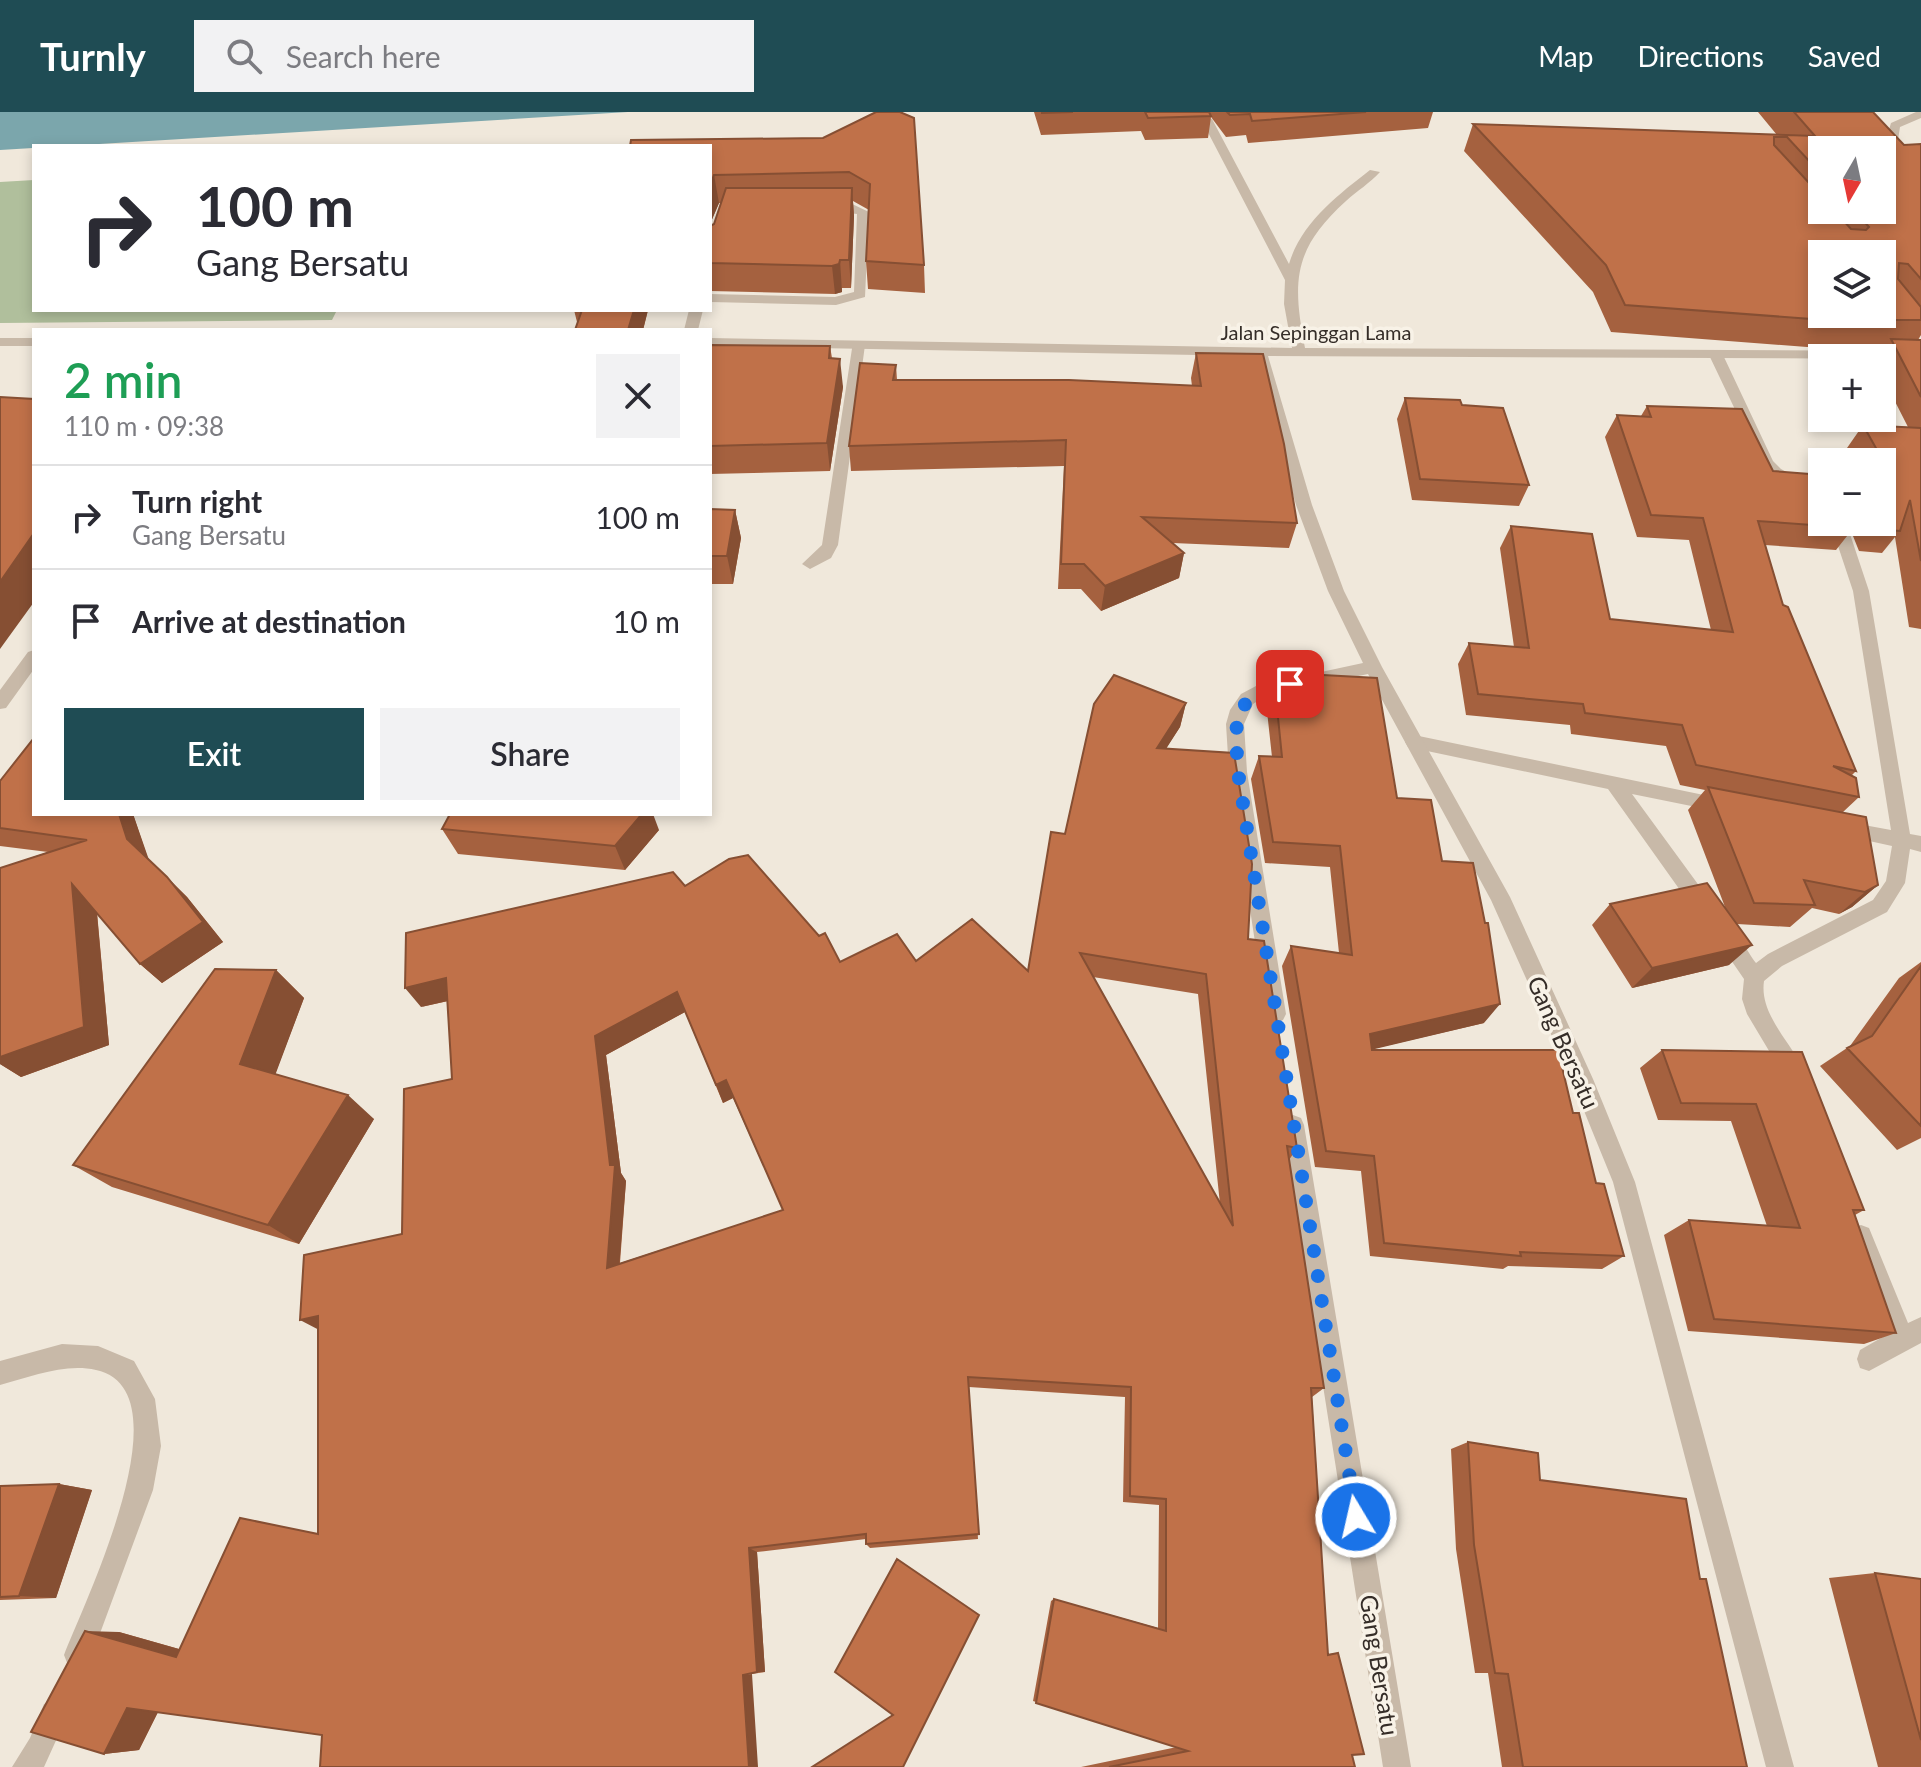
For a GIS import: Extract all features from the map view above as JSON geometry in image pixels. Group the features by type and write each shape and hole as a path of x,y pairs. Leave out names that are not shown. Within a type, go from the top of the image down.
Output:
{"street":[{"path":"1171,114 1194,114 1206,119 1291,279"},
{"path":"1921,114 1895,125 1892,140 1921,177"},
{"path":"1299,352 1290,299 1291,279 1308,235 1334,204 1374,172"},
{"path":"712,298 836,301 860,294 863,212 850,207 808,207"},
{"path":"0,342 32,342"},
{"name":"Jalan Sepinggan Lama","path":"712,342 1260,352 1921,355"},
{"path":"810,564 825,554 830,545 858,345"},
{"name":"Gang Bersatu","path":"1260,352 1304,505 1336,591 1373,667 1500,897 1582,1079 1624,1182 1780,1767"},
{"path":"1716,355 1767,463 1776,472 1808,489"},
{"path":"1807,1100 1780,1045 1757,1019 1750,996 1754,977 1775,960 1880,906 1895,883 1912,842 1861,591 1843,536"},
{"path":"0,703 32,659"},
{"path":"1279,1034 1238,772 1235,724 1239,710 1247,699 1262,690 1373,667"},
{"path":"1414,742 1736,808"},
{"path":"1615,785 1754,977"},
{"path":"1827,825 1912,842"},
{"name":"Gang Bersatu","path":"1290,1111 1397,1767"},
{"path":"1854,1219 1911,1333 1869,1359"},
{"path":"0,1373 62,1356 98,1358 125,1370 143,1399 148,1446 140,1490 40,1748 26,1767"}],"green space":[{"path":"32,180 32,312 336,312 332,320 0,323 0,182"}],"water":[{"path":"0,112 628,112 99,144 32,144 32,148 0,150"}],"building":[{"path":"876,112 900,112 914,118 924,265 866,261 870,184 849,172 714,175 712,180 712,144 630,144 631,140 823,138"},
{"path":"1145,112 1209,112 1211,116 1148,118"},
{"path":"1227,112 1366,112 1252,121 1250,114 1230,115"},
{"path":"1794,112 1873,112 1896,136 1815,136"},
{"path":"1473,124 1815,136 1808,136 1808,160 1787,137 1774,137 1774,145 1808,182 1808,224 1847,224 1851,229 1866,230 1869,227 1866,224 1896,224 1896,136 1904,145 1921,144 1921,279 1908,264 1899,263 1898,279 1921,307 1921,320 1896,320 1896,240 1808,240 1808,319 1625,305 1606,265"},
{"path":"726,188 852,188 849,260 840,260 839,264 832,266 712,263 714,224"},
{"path":"581,312 633,312 629,328 576,328"},
{"path":"1891,339 1921,340 1921,397 1896,344"},
{"path":"712,345 830,346 829,358 840,359 827,443 712,446"},
{"path":"1196,353 1263,354 1284,444 1297,523 1142,517 1184,553 1105,586 1084,564 1061,564 1066,440 849,446 860,363 896,365 893,380 1069,380 1201,386"},
{"path":"0,397 32,399 32,536 0,582"},
{"path":"1405,398 1460,400 1462,405 1503,408 1529,485 1420,479"},
{"path":"1647,406 1742,409 1773,471 1808,474 1808,525 1758,521 1783,605 1788,607 1856,771 1833,766 1856,778 1859,797 1696,765 1682,725 1585,713 1583,704 1478,694 1469,643 1529,648 1511,526 1592,534 1610,619 1733,632 1703,518 1651,515 1617,415 1651,417"},
{"path":"1896,427 1921,428 1921,561 1910,500 1900,531 1896,531 1896,448 1876,448 1867,432 1896,432"},
{"path":"712,509 735,510 727,556 712,556"},
{"path":"1286,673 1377,678 1397,798 1431,800 1442,861 1473,863 1485,923 1488,923 1500,1004 1370,1034 1372,1050 1558,1050 1573,1113 1579,1113 1596,1183 1604,1184 1624,1256 1520,1252 1521,1256 1384,1243 1374,1156 1326,1151 1291,946 1352,955 1340,846 1273,842 1259,756 1282,757 1274,678"},
{"path":"1114,675 1186,703 1157,748 1234,753 1252,864 1248,939 1264,941 1297,1148 1287,1146 1324,1388 1311,1388 1328,1655 1338,1653 1364,1754 1352,1755 1355,1767 1109,1767 1188,1751 1036,1703 1054,1599 1166,1631 1166,1499 1130,1496 1131,1387 968,1377 979,1534 866,1544 866,1534 749,1548 757,1672 743,1675 749,1767 320,1767 322,1735 127,1708 104,1754 31,1732 85,1631 176,1657 240,1518 318,1534 318,1316 300,1320 304,1255 402,1234 404,1089 452,1079 446,978 405,988 406,933 673,872 685,886 729,859 748,855 819,936 825,933 840,962 897,934 916,961 972,919 1028,971 1051,832 1065,834 1094,704","holes":["1080,953 1206,974 1233,1226","677,992 716,1085 726,1080 783,1210 607,1268 615,1165 610,1165 595,1036"]},
{"path":"32,741 32,816 120,816 127,839 167,877 203,922 140,964 72,884 84,1027 0,1057 0,868 87,840 0,828 0,781"},
{"path":"1708,787 1866,817 1878,885 1865,892 1804,880 1815,905 1754,903"},
{"path":"449,816 640,816 615,846 442,829"},
{"path":"1707,883 1752,945 1652,968 1610,904"},
{"path":"1921,966 1921,1126 1847,1048 1872,1036"},
{"path":"215,969 276,970 240,1064 348,1095 268,1225 73,1165"},
{"path":"1662,1050 1802,1052 1864,1210 1853,1210 1896,1333 1714,1319 1689,1220 1800,1228 1756,1104 1681,1103"},
{"path":"1468,1442 1538,1453 1540,1480 1686,1499 1700,1579 1706,1579 1747,1767 1523,1767 1508,1674 1495,1673 1474,1545"},
{"path":"59,1484 19,1596 0,1597 0,1486"},
{"path":"897,1559 979,1615 903,1767 812,1767 893,1715 835,1672"},
{"path":"1875,1573 1921,1579 1921,1740"}],"route":[{"path":"1290,684 1262,690 1247,699 1239,710 1235,724 1238,772 1356,1517"}]}
